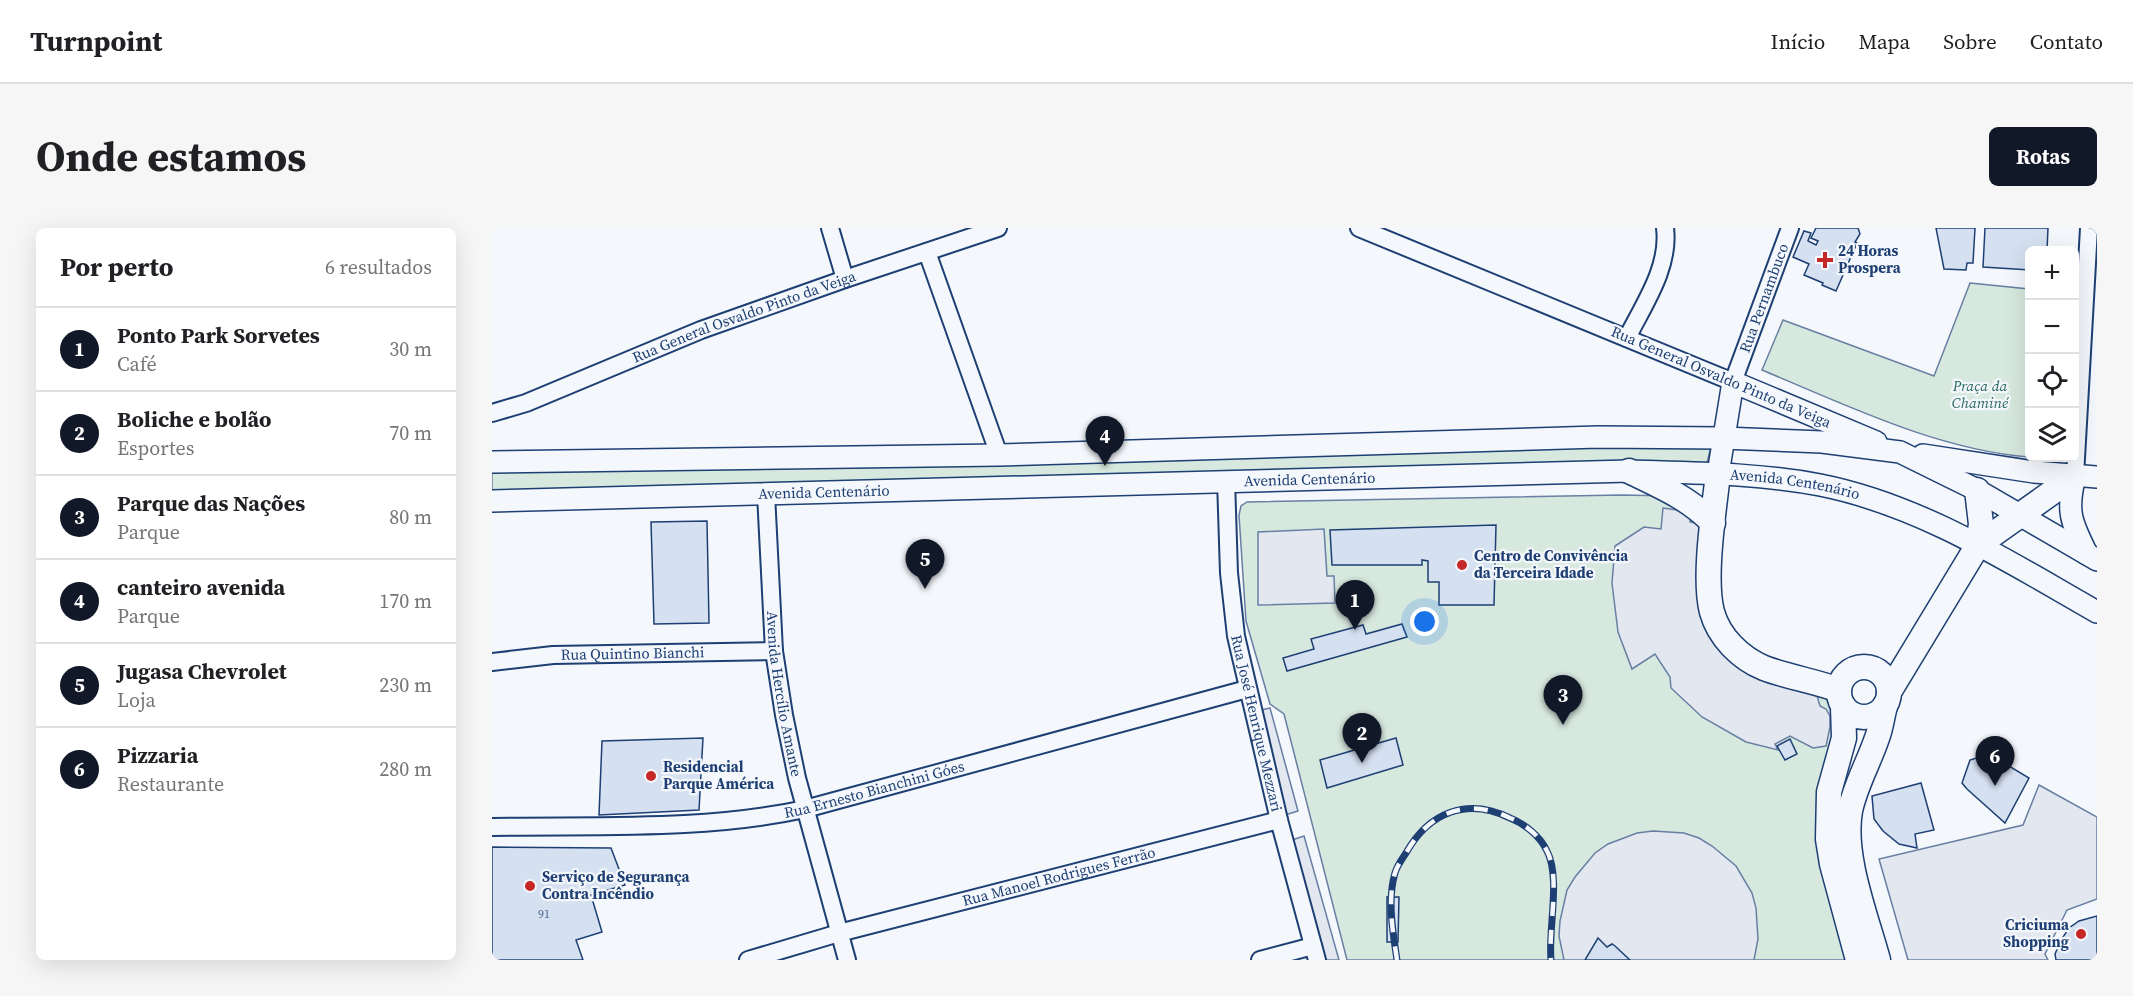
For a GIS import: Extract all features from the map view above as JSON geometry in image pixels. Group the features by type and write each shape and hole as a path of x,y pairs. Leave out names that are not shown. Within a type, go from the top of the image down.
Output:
{"highway":[{"path":"1629,471 1682,496 1699,508 1713,523"},
{"path":"1718,474 1710,595 1712,613 1723,637 1744,657 1764,668 1841,698 1856,716 1864,717 1879,712 1978,545 1981,524 1977,489"},
{"path":"1978,545 2021,514 2086,476"},
{"path":"1858,960 1832,864 1828,838 1829,792 1844,738 1841,682 1852,670 1869,667 1884,676 1887,699 1878,737 1865,766 1851,809 1848,834 1851,859 1878,960"}],"main road":[{"name":"Rua Pernambuco","path":"1718,474 1733,382"},
{"name":"Rua General Osvaldo Pinto da Veiga","path":"1733,382 1900,452 2086,476"},
{"path":"492,462 999,455 1598,437 1822,442 1900,452 1977,489 2092,557"},
{"name":"Avenida Centenário","path":"492,501 1629,471 1718,474 1820,485 1902,509 1978,545 2097,612"},
{"path":"2086,476 2069,497 2072,525 2092,557"}],"street":[{"path":"830,228 845,279"},
{"name":"Rua General Osvaldo Pinto da Veiga","path":"492,413 526,403 701,330 998,228"},
{"path":"1627,338 1665,258 1667,243 1665,228"},
{"name":"Rua Pernambuco","path":"1733,382 1790,228"},
{"name":"Rua General Osvaldo Pinto da Veiga","path":"1362,229 1733,382"},
{"path":"2086,476 2092,237"},
{"path":"927,252 999,455"},
{"name":"Rua José Henrique Mezzari","path":"1226,480 1232,607 1247,689 1315,953"},
{"name":"Avenida Hercílio Amante","path":"766,494 774,651 790,747 847,960"},
{"name":"Rua Quintino Bianchi","path":"492,662 553,655 774,651"},
{"name":"Rua Ernesto Bianchini Góes","path":"492,827 733,821 765,817 805,809 1247,689"},
{"name":"Rua Manoel Rodrigues Ferrão","path":"839,933 1279,820"},
{"path":"748,960 839,933"},
{"path":"1260,960 1315,953"}],"green space":[{"name":"Praça da Chaminé","path":"1970,283 2025,289 2025,457 1995,453 1927,436 1859,411 1762,370 1783,320 1934,376"},
{"path":"1712,442 1707,463 594,490 492,490 492,470"},
{"path":"1670,496 1696,508 1719,640 1817,686 1841,705 1822,782 1852,960 1347,960 1284,714 1270,704 1246,621 1239,515 1241,506 1247,502"}],"shaded area":[{"path":"1663,508 1691,512 1690,522 1701,524 1697,562 1697,594 1704,623 1738,666 1771,683 1816,692 1820,706 1826,709 1830,716 1826,746 1813,748 1790,736 1775,744 1778,750 1746,742 1702,717 1671,688 1670,677 1655,654 1632,669 1618,632 1612,583 1615,546 1644,527 1661,529"},
{"path":"1324,529 1327,576 1334,576 1335,603 1258,605 1258,532"},
{"path":"1270,708 1298,811 1285,815 1257,711"},
{"path":"2039,785 2097,817 2097,899 2067,910 2045,954 2048,960 1908,960 1879,859 2023,825"},
{"path":"1653,831 1684,833 1699,838 1736,866 1752,893 1756,908 1758,939 1754,960 1564,960 1559,936 1560,921 1567,890 1575,877 1595,853 1608,844 1637,833"},
{"path":"1304,836 1339,960 1325,960 1292,840"}],"building":[{"name":"24 Horas Prospera","path":"1816,228 1858,228 1860,234 1836,291 1804,275 1809,264 1793,257 1804,231 1811,233 1808,241 1816,245 1818,241 1811,238"},
{"path":"1936,228 1975,228 1973,263 1967,263 1966,270 1944,269"},
{"path":"1985,228 2048,228 2047,246 2025,246 2025,270 1983,267"},
{"path":"707,521 709,623 654,624 651,522"},
{"name":"Centro de Convivência da Terceira Idade","path":"1496,525 1494,605 1439,605 1439,582 1428,582 1428,561 1422,560 1422,565 1332,565 1330,530"},
{"path":"1402,624 1407,637 1287,671 1283,658 1314,649 1311,639 1363,625 1366,634"},
{"name":"Residencial Parque América","path":"703,738 699,810 599,815 602,741"},
{"path":"1396,738 1403,765 1327,788 1320,760"},
{"path":"1790,739 1797,754 1785,760 1777,746"},
{"path":"1989,754 2029,778 2005,823 1962,783 1970,760"},
{"path":"1921,783 1934,830 1915,834 1917,848 1899,844 1883,831 1874,819 1872,796"},
{"path":"492,847 611,848 625,885 591,895 602,932 576,940 583,960 492,960"},
{"path":"1387,897 1399,897 1398,942 1387,942"},
{"name":"Criciuma Shopping","path":"2097,916 2097,960 2056,960 2055,954 2069,928 2079,921"},
{"path":"1598,938 1607,947 1612,944 1615,946 1630,960 1585,960"}],"railway":[{"path":"1397,960 1392,928 1391,894 1398,865 1426,827 1438,818 1464,809 1479,809 1510,818 1531,831 1547,851 1551,862 1554,889 1551,960"}],"place":[{"name":"24 Horas Prospera","path":"1825,260"},
{"name":"canteiro avenida","path":"1105,466"},
{"name":"Centro de Convivência da Terceira Idade","path":"1462,565"},
{"name":"Jugasa Chevrolet","path":"925,589"},
{"name":"Ponto Park Sorvetes","path":"1355,630"},
{"name":"Parque das Nações","path":"1563,725"},
{"name":"Boliche e bolão","path":"1362,763"},
{"name":"Residencial Parque América","path":"651,776"},
{"name":"Pizzaria","path":"1995,786"},
{"name":"Serviço de Segurança Contra Incêndio","path":"530,886"},
{"name":"Criciuma Shopping","path":"2081,934"}]}
